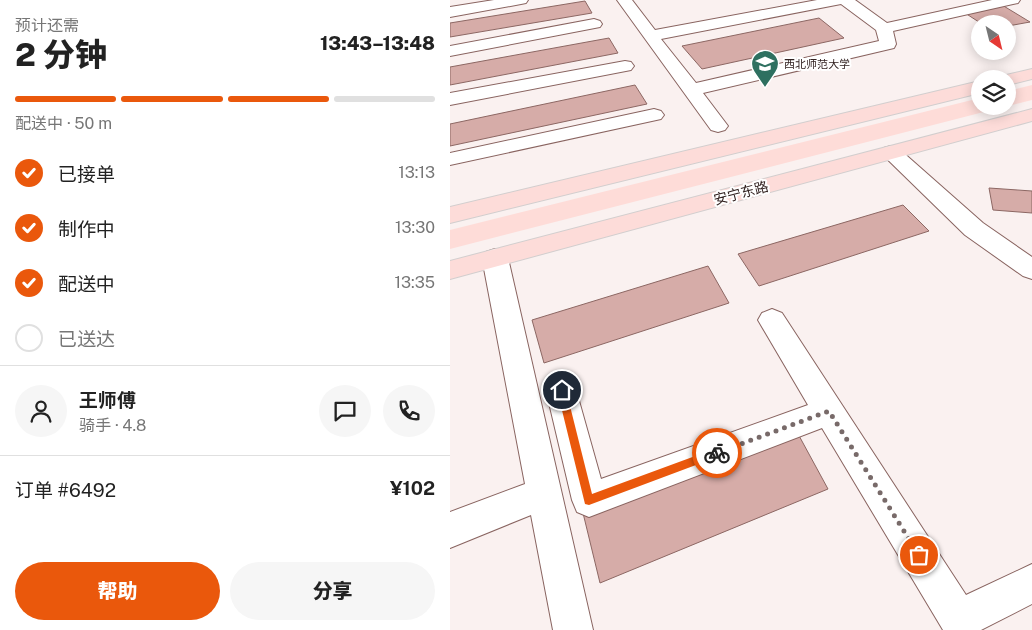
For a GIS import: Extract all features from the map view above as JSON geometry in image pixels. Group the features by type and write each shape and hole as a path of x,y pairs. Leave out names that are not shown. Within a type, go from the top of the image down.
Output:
{"main road":[{"path":"1016,78 1032,74"},
{"path":"450,215 971,89"},
{"name":"安宁东路","path":"450,270 1032,115"}],"street":[{"path":"450,12 521,0"},
{"path":"624,0 718,126"},
{"path":"651,36 841,0"},
{"path":"691,90 888,44 884,28 845,0"},
{"path":"884,28 1013,0"},
{"path":"450,51 594,24"},
{"path":"450,99 625,66"},
{"path":"450,159 654,115"},
{"path":"891,152 974,229 1032,270"},
{"path":"496,258 574,630"},
{"path":"772,320 959,620 1032,583"},
{"path":"562,390 589,500 829,411"},
{"path":"450,530 545,493"}],"shaded area":[{"path":"1032,85 1032,100 1016,104 1016,89"},
{"path":"971,100 972,115 450,249 450,230"}],"building":[{"path":"585,1 592,13 450,37 450,23"},
{"path":"1002,5 1030,22 1016,25 1016,15 971,15 971,17 965,13"},
{"path":"819,18 844,38 702,69 682,46"},
{"path":"609,38 618,53 450,85 450,67"},
{"path":"635,85 647,104 450,146 450,124"},
{"path":"989,188 1032,191 1032,213 993,210"},
{"path":"903,205 929,231 759,286 738,254"},
{"path":"708,266 729,303 544,363 532,320"},
{"path":"797,432 828,489 600,583 583,513"}],"way so far":[{"path":"717,453 829,411 919,555"}],"place":[{"name":"西北师范大学","path":"765,88"}],"route":[{"path":"562,390 589,500 717,453"}]}
